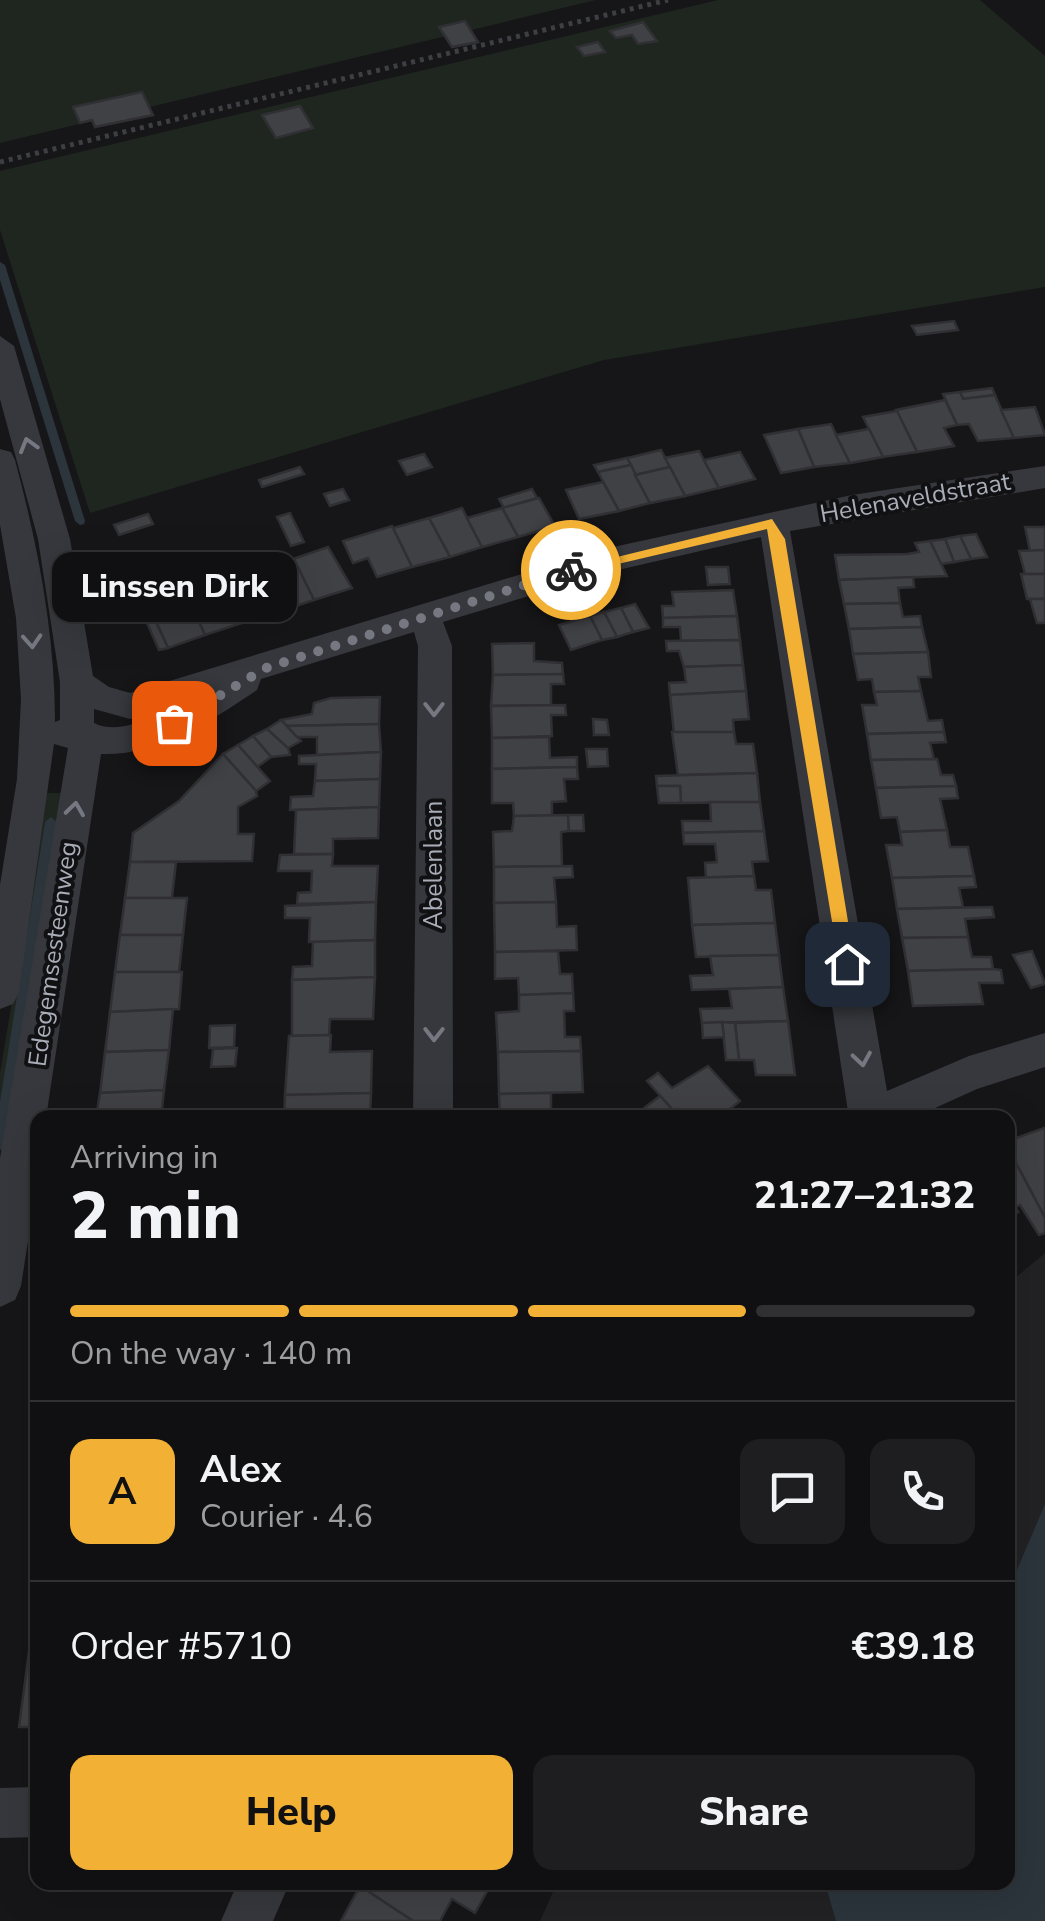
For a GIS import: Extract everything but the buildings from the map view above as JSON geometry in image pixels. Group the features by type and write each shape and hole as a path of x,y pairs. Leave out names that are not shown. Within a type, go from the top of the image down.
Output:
{"street":[{"name":"Edegemsesteenweg","path":"0,346 54,539 76,682 77,723 86,741 0,1286"},
{"name":"Edegemsesteenweg","path":"0,460 26,589 35,694 35,776 0,992"},
{"name":"Helenaveldstraat","path":"76,682 98,697 130,706 233,671 266,668 424,614 604,561 953,488 1045,477"},
{"path":"772,524 778,539 869,1110"},
{"path":"26,589 60,579"},
{"name":"Abelenlaan","path":"424,614 434,646 434,1110"},
{"name":"Helenaveldstraat","path":"86,741 147,736 201,711 266,668"},
{"path":"35,694 46,716 62,733 86,741"},
{"path":"886,1110 969,1074 1045,1050"},
{"path":"0,1813 30,1812"},
{"path":"247,1921 261,1890"}],"path":[{"path":"0,162 668,0"}],"shaded area":[{"path":"0,0 596,0 0,143"},
{"path":"718,0 980,0 1045,56 1045,287 604,360 90,513 0,230 0,171"},
{"path":"47,793 66,793 12,1148 0,1148 0,1073"},
{"path":"1045,1253 1045,1921 540,1921 554,1890 1015,1890 1015,1278"},
{"path":"1045,1504 1045,1921 836,1921 827,1890 1015,1890 1015,1575"}],"waterway":[{"path":"0,265 80,521"},
{"path":"0,1144 51,822"}],"way so far":[{"path":"174,723 201,711 266,668 341,640 571,570"}],"place":[{"name":"Linssen Dirk","path":"174,723"}],"route":[{"path":"571,570 772,524 778,539 847,964"}]}
